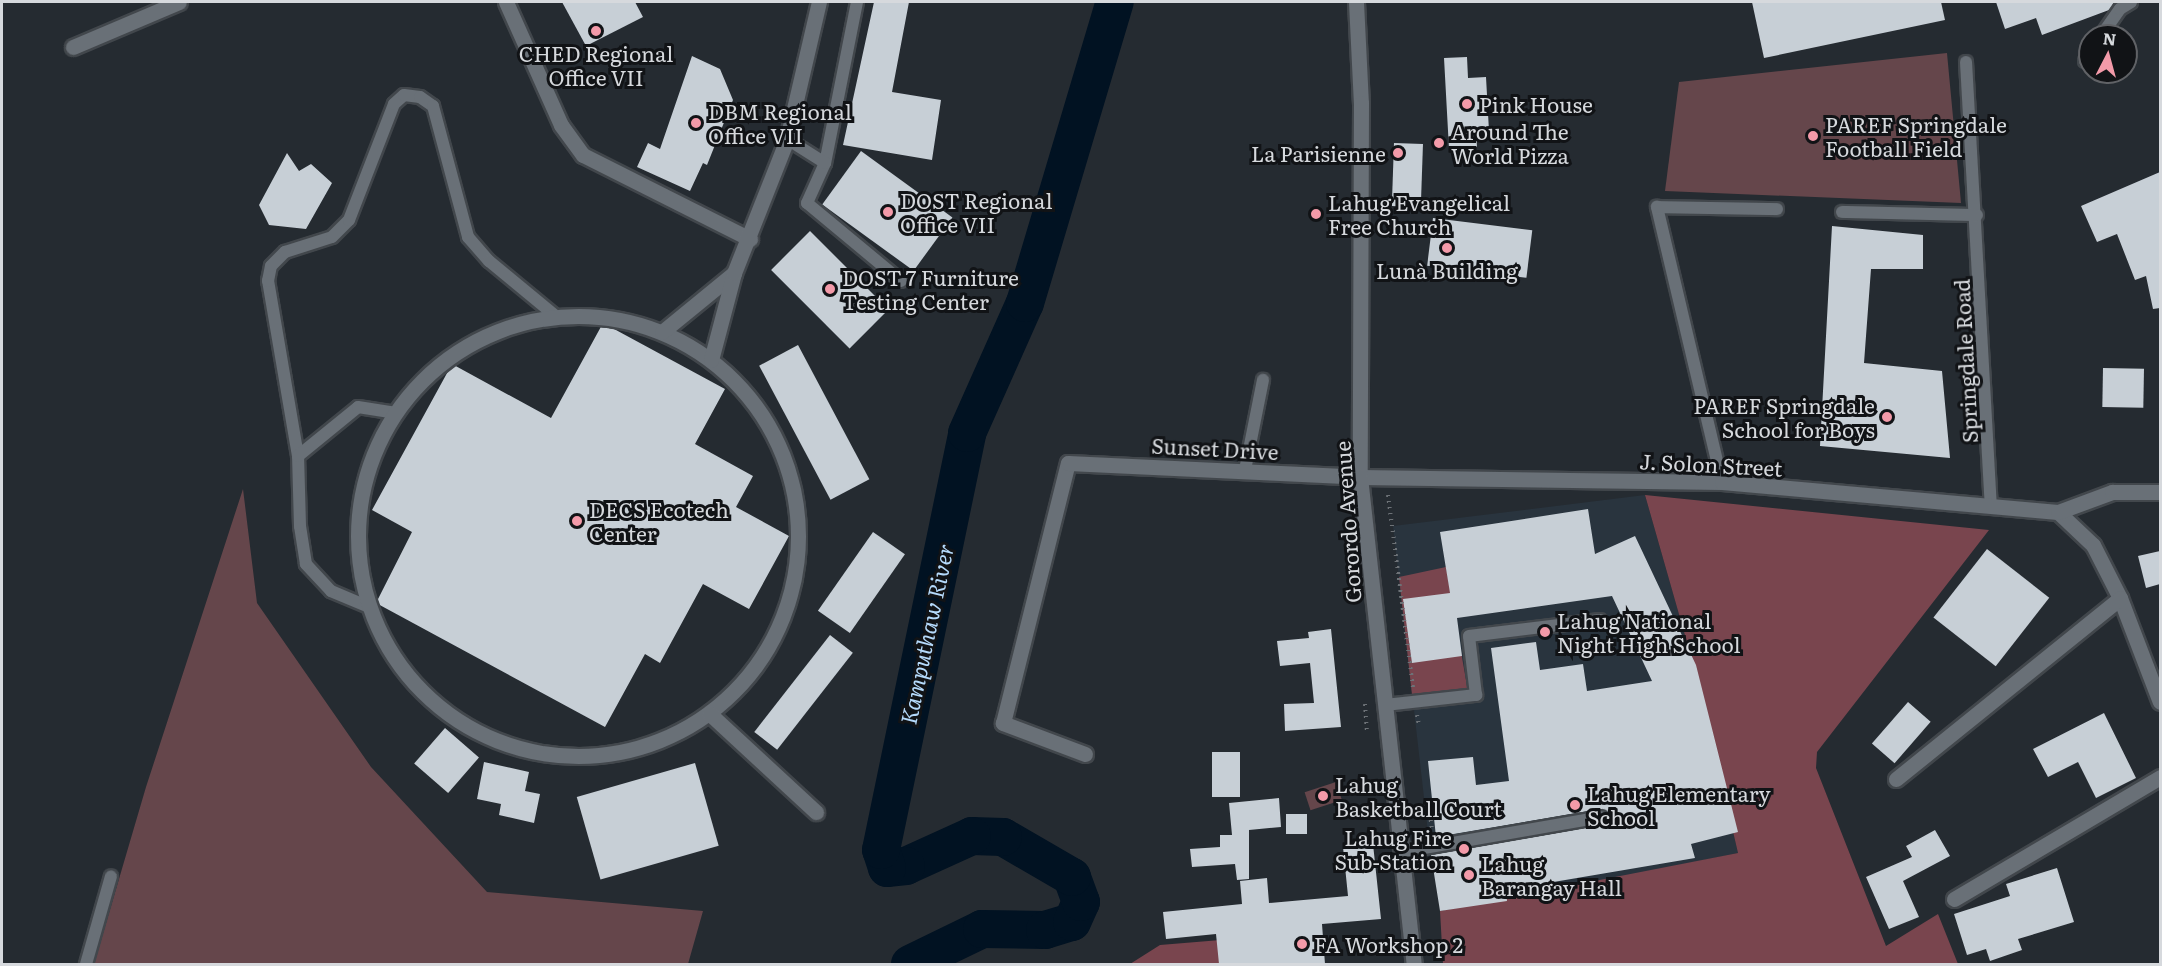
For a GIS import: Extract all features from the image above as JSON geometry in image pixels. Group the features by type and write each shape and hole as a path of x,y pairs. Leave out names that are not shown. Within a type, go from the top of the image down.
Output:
{"street":[{"path":"74,47 179,2"},
{"path":"506,2 561,125 582,155 750,239"},
{"path":"711,360 734,273 750,239 787,139 819,2"},
{"name":"Gorordo Avenue","path":"1356,2 1361,103 1360,477 1414,964"},
{"path":"662,332 734,273"},
{"path":"557,317 610,319 662,332 711,360 749,397 778,442 795,492 799,544 791,597 770,645 739,688 709,713 674,734 624,751 571,755 519,747 470,727 427,696 393,655 369,607 358,556 360,503 374,452 395,413 417,386 458,352 506,329 557,317"},
{"name":"Sunset Drive","path":"1085,754 1003,723 1068,463 1360,477"},
{"name":"J. Solon Street","path":"1360,477 1722,482 2058,512 2112,492 2160,492"},
{"path":"2058,512 2093,545 2120,598 2160,702"},
{"path":"1896,779 2120,598"},
{"path":"709,713 816,812"},
{"path":"1954,899 2160,777"}],"lane":[{"path":"857,2 825,163 807,203 901,281"},
{"path":"2109,24 2120,9 2131,2"},
{"name":"Springdale Road","path":"1966,62 1977,214 1991,507"},
{"path":"369,607 331,591 306,564 300,526 298,456 268,281 271,266 285,252 332,237 349,220 394,104 404,95 420,97 433,106 468,237 489,261 557,317"},
{"path":"787,139 825,163"},
{"path":"1722,482 1657,207 1777,209"},
{"path":"1842,212 1977,214"},
{"path":"1245,470 1263,380"},
{"path":"298,456 358,407 395,413"},
{"path":"1385,705 1476,695 1469,636 1600,620"},
{"path":"1401,852 1601,817"},
{"path":"86,964 111,876"}],"path":[{"path":"1385,477 1419,725"}],"shaded area":[{"name":"PAREF Springdale Football Field","path":"1947,53 1961,203 1665,191 1679,82"},
{"path":"243,489 257,603 371,767 487,892 703,911 688,964 94,964 146,787"},
{"path":"1645,495 1698,681 1738,853 1507,901 1499,849 1431,859 1393,526"},
{"path":"1645,495 1989,530 1817,752 1816,768 1886,946 1938,914 1958,964 1443,964 1440,911 1738,853 1698,681"},
{"path":"1446,567 1469,697 1413,704 1399,577"},
{"name":"Lahug Basketball Court","path":"1336,782 1342,800 1310,810 1305,792"},
{"path":"1280,935 1219,959 1219,964 1130,964 1160,945"}],"building":[{"name":"CHED Regional Office VII","path":"562,2 635,2 643,17 586,46"},
{"path":"874,2 909,2 892,92 941,100 932,160 843,145"},
{"path":"1752,2 1941,2 1945,20 1764,58"},
{"path":"1996,2 2116,2 2109,10 2042,35 2036,18 2005,29"},
{"name":"DBM Regional Office VII","path":"692,56 720,69 733,100 707,165 703,163 690,191 637,167 648,143 660,149"},
{"name":"Pink House","path":"1467,57 1468,78 1486,77 1489,131 1476,131 1477,147 1449,149 1444,58"},
{"path":"1394,143 1423,144 1421,207 1392,206"},
{"name":"DOST Regional Office VII","path":"861,151 952,217 914,271 822,204"},
{"path":"287,153 299,171 311,164 332,183 306,229 269,225 259,205"},
{"path":"2160,172 2160,308 2153,309 2146,276 2135,280 2117,234 2097,242 2081,206"},
{"name":"Lunà Building","path":"1433,218 1532,230 1526,278 1427,266"},
{"path":"1832,226 1923,235 1923,269 1871,269 1864,363 1942,371 1950,458 1820,446"},
{"name":"DOST 7 Furniture Testing Center","path":"810,231 888,309 850,348 771,270"},
{"name":"DECS Ecotech Center","path":"603,323 725,389 695,444 753,476 736,507 789,536 749,609 703,584 660,663 645,654 605,727 376,603 412,532 372,510 452,364 551,418"},
{"path":"798,345 869,479 831,500 759,366"},
{"path":"2103,368 2144,369 2143,408 2102,407"},
{"path":"1588,509 1595,554 1635,536 1696,665 1738,832 1691,844 1695,858 1506,890 1507,901 1440,911 1431,855 1602,825 1609,819 1607,811 1600,809 1436,837 1428,761 1473,757 1476,785 1509,781 1491,648 1536,642 1540,670 1583,664 1587,691 1652,681 1612,596 1457,618 1462,656 1412,663 1403,599 1450,593 1440,532"},
{"path":"873,532 905,554 850,633 818,611"},
{"path":"1987,549 2049,598 1996,666 1933,618"},
{"path":"2160,551 2160,584 2146,588 2138,556"},
{"path":"1331,629 1341,727 1285,731 1284,704 1314,703 1310,663 1280,666 1277,641 1309,638 1308,632"},
{"path":"830,635 853,653 777,750 754,732"},
{"path":"1908,702 1931,722 1895,763 1872,744"},
{"path":"2104,713 2136,778 2096,798 2078,762 2048,777 2033,749"},
{"path":"445,728 479,758 448,793 414,763"},
{"path":"1212,752 1240,752 1240,797 1212,797"},
{"path":"484,762 529,772 525,791 540,794 534,823 499,815 501,804 477,799"},
{"path":"695,763 719,846 600,880 577,797"},
{"path":"1279,798 1281,827 1249,830 1249,879 1237,880 1235,864 1192,867 1190,849 1220,847 1220,835 1232,835 1229,803"},
{"path":"1286,814 1307,814 1307,834 1286,834"},
{"path":"1935,830 1950,856 1903,881 1919,917 1889,929 1866,877 1912,857 1906,846"},
{"path":"1373,844 1381,919 1322,924 1325,964 1219,964 1216,934 1166,939 1163,912 1242,904 1240,881 1267,878 1269,903 1348,896 1343,847"},
{"path":"2057,868 2074,922 2018,939 2022,950 1990,961 1986,949 1967,955 1954,914 2010,896 2006,884"}],"waterway":[{"name":"Kamputhaw River","path":"910,964 982,929 1045,930 1072,922 1081,902 1072,877 1003,837 972,836 906,866 887,868 881,850 967,433 1025,303 1115,2"}],"place":[{"name":"CHED Regional Office VII","path":"596,31"},
{"name":"Pink House","path":"1467,104"},
{"name":"DBM Regional Office VII","path":"696,123"},
{"name":"PAREF Springdale Football Field","path":"1813,136"},
{"name":"Around The World Pizza","path":"1439,143"},
{"name":"La Parisienne","path":"1398,153"},
{"name":"DOST Regional Office VII","path":"888,212"},
{"name":"Lahug Evangelical Free Church","path":"1316,214"},
{"name":"Lunà Building","path":"1447,248"},
{"name":"DOST 7 Furniture Testing Center","path":"830,289"},
{"name":"PAREF Springdale School for Boys","path":"1887,417"},
{"name":"DECS Ecotech Center","path":"577,521"},
{"name":"Lahug National Night High School","path":"1545,632"},
{"name":"Lahug Basketball Court","path":"1323,796"},
{"name":"Lahug Elementary School","path":"1575,805"},
{"name":"Lahug Fire Sub-Station","path":"1464,849"},
{"name":"Lahug Barangay Hall","path":"1469,875"},
{"name":"FA Workshop 2","path":"1302,944"}]}
